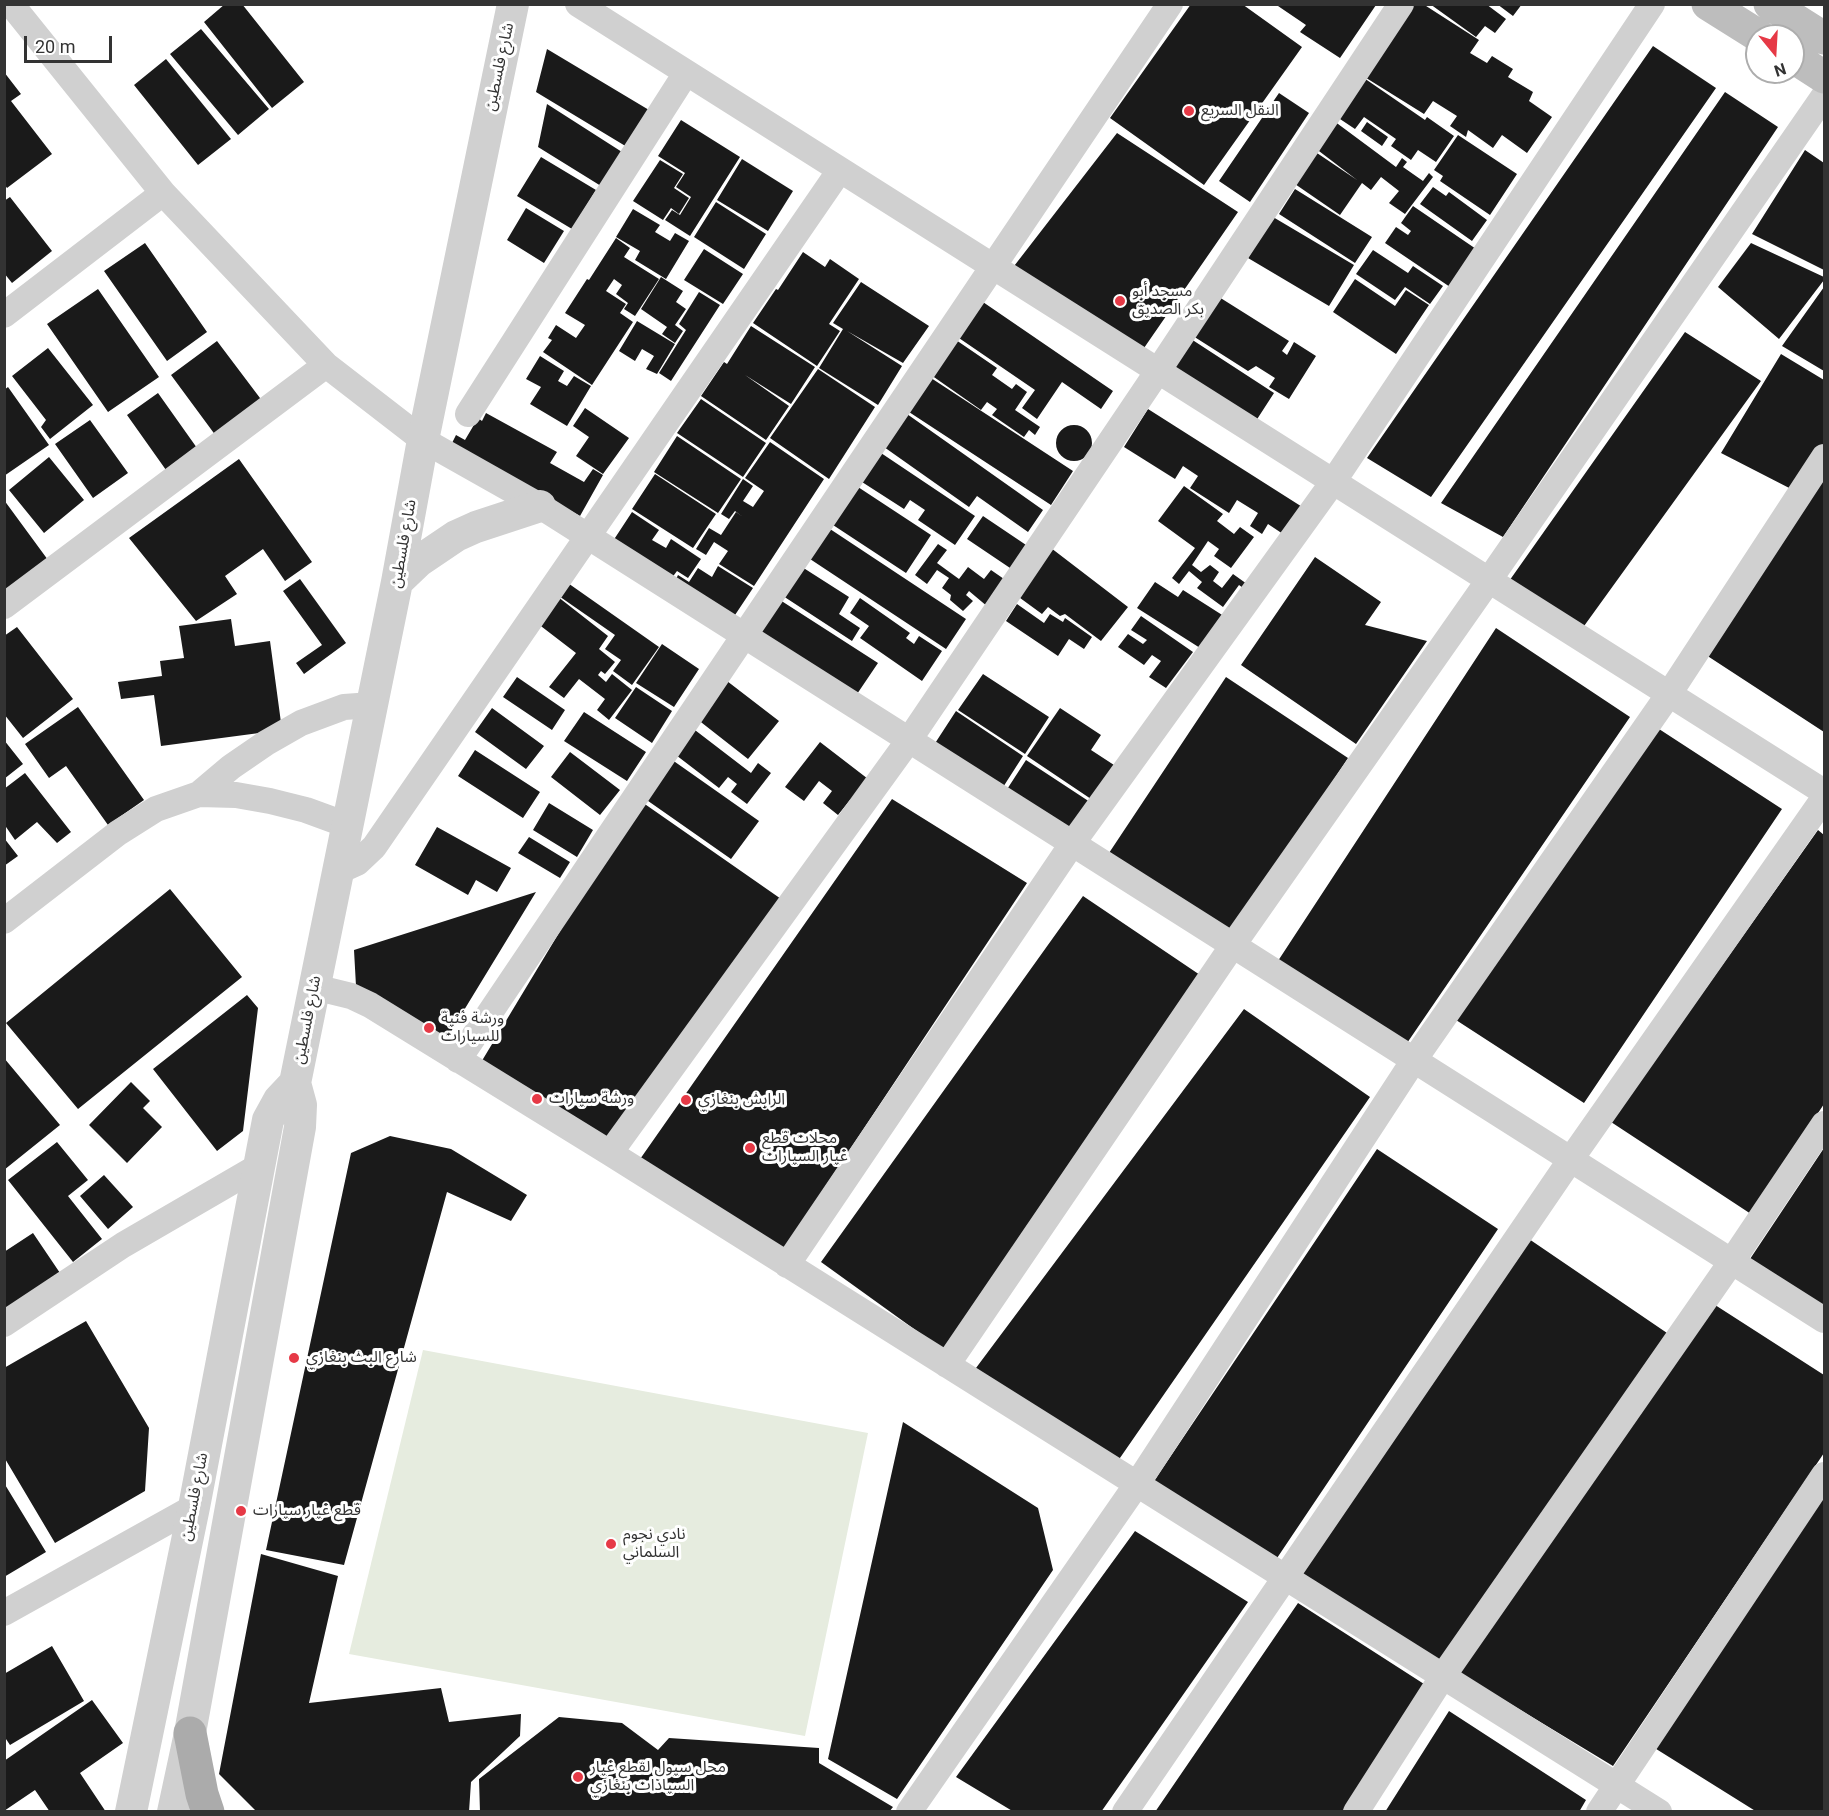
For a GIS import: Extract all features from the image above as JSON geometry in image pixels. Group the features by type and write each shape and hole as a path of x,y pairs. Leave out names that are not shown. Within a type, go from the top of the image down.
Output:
{"main road":[{"path":"1708,4 1745,27"},
{"path":"1772,5 1824,38"},
{"path":"1805,64 1824,76"},
{"path":"190,1733 202,1794 208,1812"}],"street":[{"name":"شارع فلسطين","path":"173,1812 190,1733 300,1127 301,1105 295,1083 397,582 423,440 513,4"},
{"path":"578,4 1824,792"},
{"path":"458,1060 1170,4"},
{"path":"609,1154 909,740 1158,371 1401,4"},
{"path":"787,1265 1072,844 1333,482 1652,4"},
{"path":"13,19 163,193 326,365 423,440 540,506 1824,1320"},
{"path":"468,414 686,73"},
{"path":"947,1365 1233,945 1824,96"},
{"path":"337,872 357,863 374,847 840,170"},
{"path":"4,315 163,193"},
{"path":"4,606 326,365"},
{"path":"909,1812 1137,1484 1414,1060 1669,694 1824,457"},
{"path":"397,582 419,561 456,536 540,506"},
{"path":"200,794 231,767 266,742 302,723 344,707 372,705"},
{"path":"4,921 118,833 156,809 200,794 236,795 270,801 306,810 347,825"},
{"path":"1125,1812 1571,1159 1824,798"},
{"path":"314,987 351,996 370,1005 1659,1812"},
{"name":"شارع فلسطين","path":"131,1812 194,1508 268,1120 279,1100 295,1083"},
{"path":"1356,1812 1443,1676 1732,1261 1824,1124"},
{"path":"4,1324 123,1245 259,1166"},
{"path":"1599,1812 1824,1474"},
{"path":"4,1613 194,1508"}],"shaded area":[{"name":"نادي نجوم السلماني","path":"423,1350 868,1433 805,1736 349,1654"}],"building":[{"path":"225,4 242,4 304,82 272,108 204,22"},
{"path":"1191,4 1242,4 1302,47 1204,185 1110,118"},
{"path":"1279,4 1376,5 1340,58 1300,32 1306,25 1278,6"},
{"path":"1409,4 1423,4 1479,40 1470,53 1487,63 1492,56 1513,69 1508,77 1533,92 1529,101 1552,117 1527,153 1502,135 1493,148 1468,130 1466,137 1450,126 1457,116 1433,101 1424,114 1363,76"},
{"path":"1430,4 1486,4 1506,19 1495,33 1485,26 1476,37"},
{"path":"1497,4 1522,4 1513,16"},
{"path":"201,29 269,109 238,135 170,54"},
{"path":"1653,46 1716,88 1431,497 1367,458"},
{"path":"547,49 649,110 627,147 536,92"},
{"path":"166,59 231,139 198,165 134,85"},
{"path":"4,72 21,94 11,101 52,154 7,188 4,184"},
{"path":"1361,76 1425,120 1427,117 1454,136 1436,162 1418,150 1411,160 1391,146 1396,139 1364,117 1355,129 1334,115"},
{"path":"1725,92 1778,127 1503,537 1441,503"},
{"path":"1279,93 1309,113 1250,202 1219,181"},
{"path":"547,104 622,152 601,186 538,147"},
{"path":"681,120 740,157 690,236 665,220 672,210 680,215 691,197 676,187 685,173 658,156"},
{"path":"1334,121 1396,167 1402,158 1407,162 1403,167 1423,181 1429,173 1433,177 1405,214 1389,203 1399,191 1381,177 1371,190 1362,183 1340,215 1292,182 1314,151 1357,180 1315,148"},
{"path":"1367,122 1388,137 1382,146 1361,131"},
{"path":"1117,133 1238,212 1144,348 1011,270"},
{"path":"1458,135 1517,174 1490,215 1440,181 1443,176 1434,170"},
{"path":"1805,150 1824,163 1824,270 1752,234"},
{"path":"541,157 596,190 572,229 517,196"},
{"path":"742,159 793,191 768,231 717,200"},
{"path":"660,160 683,174 674,188 689,198 679,214 671,208 663,220 633,201"},
{"path":"1433,187 1446,196 1449,192 1487,220 1472,241 1420,204"},
{"path":"1295,189 1372,237 1355,263 1279,214"},
{"path":"10,197 52,251 12,283 4,273 4,201"},
{"path":"716,202 766,234 744,269 694,237"},
{"path":"1413,206 1479,251 1453,289 1385,243 1396,227 1408,235 1411,231 1401,223"},
{"path":"526,208 564,231 544,263 507,240"},
{"path":"633,209 660,225 655,232 670,241 675,233 689,241 666,279 635,260 640,251 616,237"},
{"path":"1273,217 1354,265 1329,306 1248,258"},
{"path":"616,238 630,248 624,257 659,279 635,316 624,309 628,303 616,294 622,285 614,279 606,291 626,304 620,313 633,322 592,385 543,352 552,340 548,338 556,325 576,338 585,325 565,313"},
{"path":"145,243 207,332 167,361 104,271"},
{"path":"1751,243 1824,277 1779,339 1718,287"},
{"path":"704,249 743,274 723,304 684,280"},
{"path":"1373,250 1408,273 1413,266 1443,286 1430,304 1405,287 1395,300 1356,274"},
{"path":"803,252 825,267 830,259 859,279 829,324 840,331 817,366 753,323"},
{"path":"661,277 683,291 676,302 686,309 675,325 683,331 675,343 662,334 667,327 641,309"},
{"path":"1355,279 1395,306 1406,290 1429,305 1396,354 1333,312"},
{"path":"861,282 929,326 903,363 847,331 902,366 878,405 819,368 843,329 833,323"},
{"path":"1824,287 1824,371 1782,346"},
{"path":"98,289 159,377 108,412 47,324"},
{"path":"699,292 720,305 671,381 659,373 686,330 679,324"},
{"path":"1219,297 1289,341 1282,351 1287,355 1294,342 1316,356 1289,399 1269,387 1275,378 1256,366 1248,371 1193,336"},
{"path":"980,300 1113,391 1101,409 1062,382 1037,419 1022,408 1035,390 956,336"},
{"path":"637,321 675,344 657,374 646,369 654,356 642,349 635,361 619,351"},
{"path":"751,326 815,367 791,404 745,375 789,406 766,440 701,396 724,362 727,364"},
{"path":"1685,332 1761,381 1579,633 1507,584"},
{"path":"1191,339 1274,393 1252,427 1168,373"},
{"path":"956,340 997,368 992,375 1012,389 1016,384 1027,392 1015,410 1040,427 1035,435 1029,430 1024,437 992,415 997,409 987,402 981,410 931,375"},
{"path":"217,341 263,402 216,436 171,375"},
{"path":"48,348 93,405 50,439 41,427 46,420 12,376"},
{"path":"1781,354 1824,380 1824,447 1797,492 1721,453"},
{"path":"540,356 564,371 558,381 567,386 574,376 591,386 567,426 530,404 541,387 526,379"},
{"path":"818,369 875,407 829,479 770,438"},
{"path":"931,378 1073,471 1051,505 909,412"},
{"path":"8,387 49,445 4,476 4,390"},
{"path":"158,393 197,448 166,470 127,415"},
{"path":"701,399 766,443 743,477 677,433"},
{"path":"585,408 629,438 603,474 576,456 589,437 573,426"},
{"path":"1148,409 1307,510 1289,538 1268,524 1262,534 1250,526 1258,513 1237,500 1229,513 1190,488 1198,476 1183,466 1175,479 1124,447"},
{"path":"486,413 557,452 550,463 584,482 593,469 603,475 580,516 451,445 456,435 465,440 478,418 482,421"},
{"path":"907,414 1043,510 1028,532 977,496 969,507 884,447"},
{"path":"90,420 128,473 93,498 55,444"},
{"path":"1074,425 1087,430 1092,443 1087,456 1074,461 1061,456 1056,443 1061,430"},
{"path":"677,436 741,479 718,513 654,472"},
{"path":"770,442 824,479 754,586 719,564 728,551 714,542 706,555 696,549 709,528 721,535 736,512 743,517 735,511 729,519 721,514 743,479 753,486 743,501 753,507 764,491 745,478"},
{"path":"881,453 975,516 955,545 918,520 925,510 910,500 904,509 862,482"},
{"path":"49,457 84,500 44,533 9,490"},
{"path":"239,459 312,562 285,581 263,549 225,576 237,594 196,621 129,538"},
{"path":"655,474 716,514 693,548 632,509"},
{"path":"1824,479 1824,732 1706,655"},
{"path":"1184,486 1223,514 1217,521 1234,534 1240,527 1254,537 1231,568 1214,556 1219,549 1208,541 1192,565 1201,572 1210,565 1219,572 1213,581 1222,588 1233,574 1254,589 1250,593 1239,585 1223,607 1197,588 1202,582 1189,571 1179,584 1172,578 1195,548 1158,521"},
{"path":"858,487 931,535 906,573 833,525"},
{"path":"4,500 48,560 4,591"},
{"path":"632,512 659,530 652,540 666,548 671,539 701,559 688,578 677,571 671,579 613,541"},
{"path":"983,516 1032,549 1016,572 967,539"},
{"path":"830,529 966,619 946,649 810,559"},
{"path":"938,544 947,550 937,563 959,579 968,567 984,579 991,570 1004,579 988,607 969,591 966,595 973,601 963,611 950,600 951,595 942,588 949,578 937,570 927,584 915,575"},
{"path":"1051,548 1128,607 1101,641 1065,614 1060,616 1048,607 1042,614 1016,595"},
{"path":"1315,557 1381,602 1365,625 1427,641 1356,744 1241,665"},
{"path":"718,566 753,588 733,618 675,581 678,575 689,582 698,568 712,577"},
{"path":"802,567 849,597 839,614 860,628 852,641 783,596"},
{"path":"300,579 346,643 304,674 296,663 322,645 283,591"},
{"path":"565,581 659,647 632,685 613,671 621,660 605,649 615,635 556,594"},
{"path":"1155,582 1178,597 1183,590 1230,620 1208,653 1137,608"},
{"path":"553,593 608,636 599,649 615,662 605,674 601,671 598,675 606,682 612,674 632,690 609,720 597,710 605,699 579,679 564,698 549,687 576,653 533,620"},
{"path":"860,598 910,633 906,638 914,644 919,636 942,651 922,681 860,638 869,626 850,613"},
{"path":"780,600 878,663 853,700 756,637"},
{"path":"1017,604 1044,623 1050,614 1063,622 1065,618 1092,637 1084,649 1069,639 1058,656 1006,621"},
{"path":"1141,616 1193,652 1166,688 1149,677 1161,661 1152,655 1144,665 1118,647 1128,634 1143,644 1147,640 1131,630"},
{"path":"231,619 235,646 270,641 282,730 161,746 154,695 121,699 118,682 162,676 160,661 184,658 179,626"},
{"path":"17,627 73,699 23,738 4,714 4,636"},
{"path":"1496,628 1630,717 1405,1046 1274,967"},
{"path":"662,644 699,669 674,707 636,683"},
{"path":"983,674 1049,717 1025,754 958,710"},
{"path":"517,677 565,710 552,730 503,697"},
{"path":"1226,677 1348,758 1228,940 1105,859"},
{"path":"727,681 779,721 748,759 697,719"},
{"path":"636,687 672,711 652,743 615,718"},
{"path":"78,707 144,800 108,825 66,766 49,778 25,744"},
{"path":"492,708 544,746 526,769 475,732"},
{"path":"1060,708 1101,735 1091,750 1114,765 1091,799 1027,756"},
{"path":"956,711 1023,756 998,795 930,751"},
{"path":"584,712 646,752 627,781 564,741"},
{"path":"691,727 751,773 758,763 771,773 747,804 731,792 737,784 728,777 719,788 672,752"},
{"path":"1659,729 1782,809 1584,1103 1456,1020"},
{"path":"4,740 23,764 4,779"},
{"path":"820,742 872,782 857,801 850,800 838,815 823,803 832,791 819,781 804,801 785,787"},
{"path":"475,750 540,792 523,818 458,776"},
{"path":"570,752 620,790 600,815 551,777"},
{"path":"668,757 759,821 731,859 641,796"},
{"path":"1026,760 1093,804 1068,841 1002,797"},
{"path":"25,773 71,832 57,843 37,822 15,840 4,824 4,789"},
{"path":"892,799 1027,883 783,1250 638,1162"},
{"path":"639,800 784,901 608,1141 480,1064"},
{"path":"549,803 593,830 577,857 533,830"},
{"path":"437,827 511,868 497,892 476,880 468,895 415,865"},
{"path":"1818,830 1824,835 1824,1104 1751,1214 1611,1122"},
{"path":"529,837 570,862 560,878 518,853"},
{"path":"4,838 18,856 4,866"},
{"path":"170,889 242,977 78,1109 6,1023"},
{"path":"536,892 444,1043 356,986 354,950"},
{"path":"1083,896 1203,977 946,1352 821,1262"},
{"path":"247,995 258,1008 243,1131 217,1151 153,1069"},
{"path":"1244,1009 1370,1097 1113,1468 973,1372"},
{"path":"4,1058 60,1125 4,1170"},
{"path":"131,1082 150,1101 143,1108 162,1127 127,1163 89,1125"},
{"path":"390,1136 451,1149 527,1195 511,1221 447,1192 344,1565 266,1550 351,1153"},
{"path":"57,1142 88,1180 68,1196 102,1239 73,1262 8,1180"},
{"path":"1824,1148 1824,1310 1746,1265"},
{"path":"1377,1149 1498,1229 1271,1567 1150,1487"},
{"path":"104,1175 133,1207 108,1229 80,1196"},
{"path":"33,1233 60,1273 4,1311 4,1252"},
{"path":"1529,1239 1667,1333 1444,1663 1297,1578"},
{"path":"1712,1303 1824,1375 1824,1453 1613,1766 1456,1671"},
{"path":"86,1321 149,1428 145,1491 55,1543 4,1457 4,1368"},
{"path":"903,1422 1038,1508 1053,1570 897,1799 828,1759"},
{"path":"4,1483 46,1552 4,1577"},
{"path":"1824,1494 1824,1808 1822,1812 1757,1812 1653,1747"},
{"path":"1135,1531 1248,1602 1101,1812 1014,1812 956,1777"},
{"path":"261,1554 338,1576 309,1703 441,1688 449,1722 521,1714 520,1736 471,1782 469,1812 257,1812 219,1774"},
{"path":"1298,1603 1424,1684 1342,1812 1155,1812"},
{"path":"52,1646 84,1701 10,1745 4,1736 4,1674"},
{"path":"92,1700 123,1743 80,1773 106,1812 50,1812 35,1790 4,1811 4,1761"},
{"path":"1449,1711 1586,1800 1579,1812 1385,1812"},
{"path":"559,1717 622,1723 658,1750 669,1738 819,1748 819,1763 893,1807 889,1812 480,1812 479,1779"}],"place":[{"name":"النقل السريع","path":"1189,111"},
{"name":"مسجد أبو بكر الصديق","path":"1120,301"},
{"name":"ورشة فنية للسيارات","path":"429,1028"},
{"name":"ورشة سيارات","path":"537,1099"},
{"name":"الرابش بنغازي","path":"686,1100"},
{"name":"محلات قطع غيار السيارات","path":"750,1148"},
{"name":"شارع البث بنغازي","path":"294,1358"},
{"name":"قطع غيار سيارات","path":"241,1511"},
{"name":"نادي نجوم السلماني","path":"611,1544"},
{"name":"محل سيول لقطع غيار السياذات بنغازي","path":"578,1777"}]}
